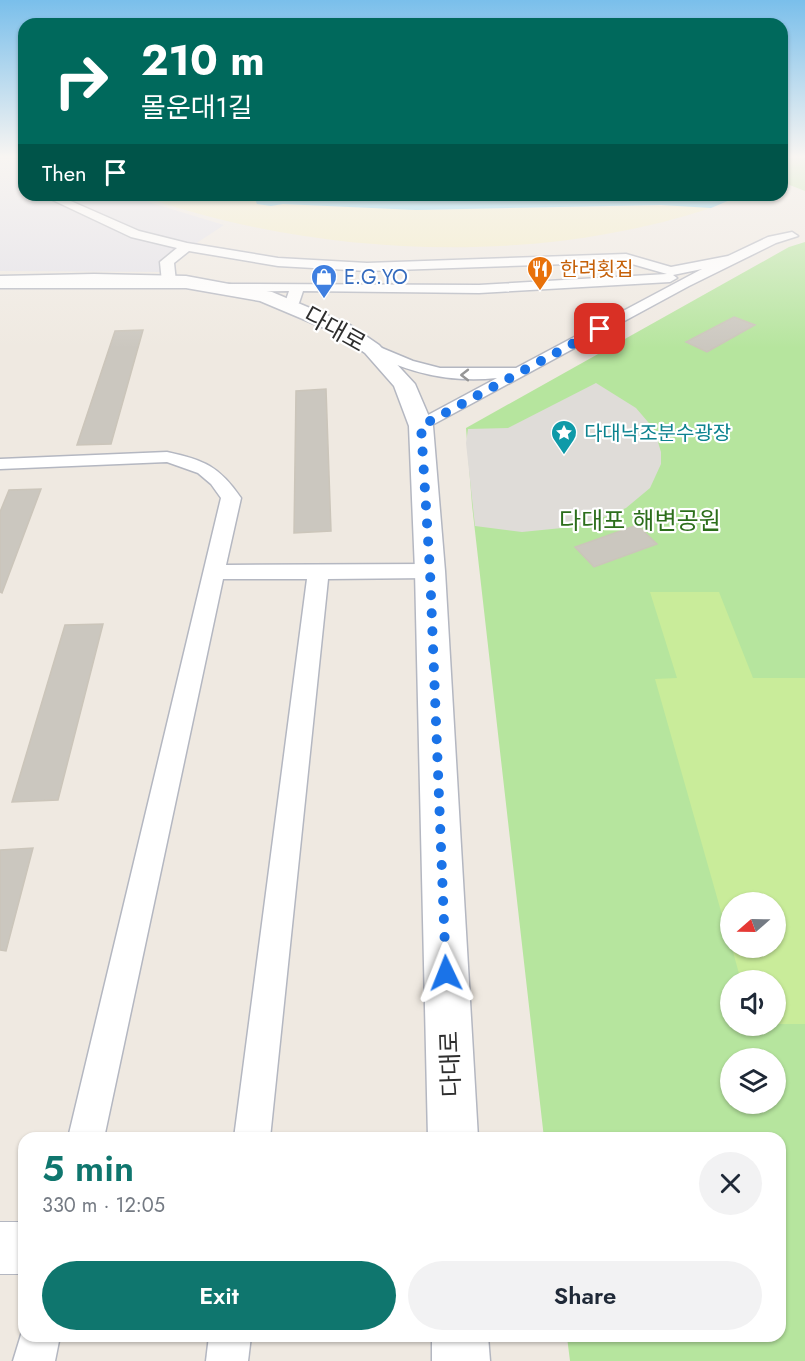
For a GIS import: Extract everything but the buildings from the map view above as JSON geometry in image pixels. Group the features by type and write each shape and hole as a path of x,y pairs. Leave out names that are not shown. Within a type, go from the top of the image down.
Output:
{"main road":[{"name":"다대로","path":"0,282 169,282 294,296 372,349 404,384 421,426 430,571 453,1132"},
{"path":"460,1342 461,1361"}],"street":[{"path":"107,222 135,234 278,262 356,267 626,258 672,277"},
{"path":"294,296 412,288 479,289 672,277 730,260 772,240 792,236"},
{"path":"169,282 167,262 187,246"},
{"path":"421,426 523,371 682,270 730,260"},
{"path":"409,265 412,288"},
{"path":"372,349 401,365 434,373 468,376 523,371"},
{"path":"0,464 167,457 193,464 219,477 231,498 87,1132"},
{"path":"215,572 430,571"},
{"path":"253,1132 318,572"},
{"path":"0,1248 18,1248"},
{"path":"34,1361 39,1342"},
{"path":"227,1361 229,1342"}],"shaded area":[{"path":"0,222 212,222 224,225 177,256 175,269 167,272 0,271"},
{"name":"다대낙조분수광장","path":"596,383 636,408 654,429 661,452 661,464 650,488 626,508 582,526 522,532 475,526 466,443 468,429 508,428"}],"green space":[{"name":"다대포 해변공원","path":"805,242 805,1361 570,1361 568,1342 786,1342 786,1132 543,1132 472,505 466,428 789,247"},
{"path":"650,592 719,592 753,678 805,678 805,1024 786,1024 786,970 738,970 735,958 786,958 786,892 720,892 720,908 655,679 677,678"}],"sand":[{"path":"232,222 662,222 571,240 498,246 424,247 350,242"}],"place":[{"name":"한려횟집","path":"540,292"},
{"name":"E.G.YO","path":"324,300"},
{"name":"다대낙조분수광장","path":"564,456"}],"route":[{"path":"446,973 430,571 421,426 600,329"}]}
